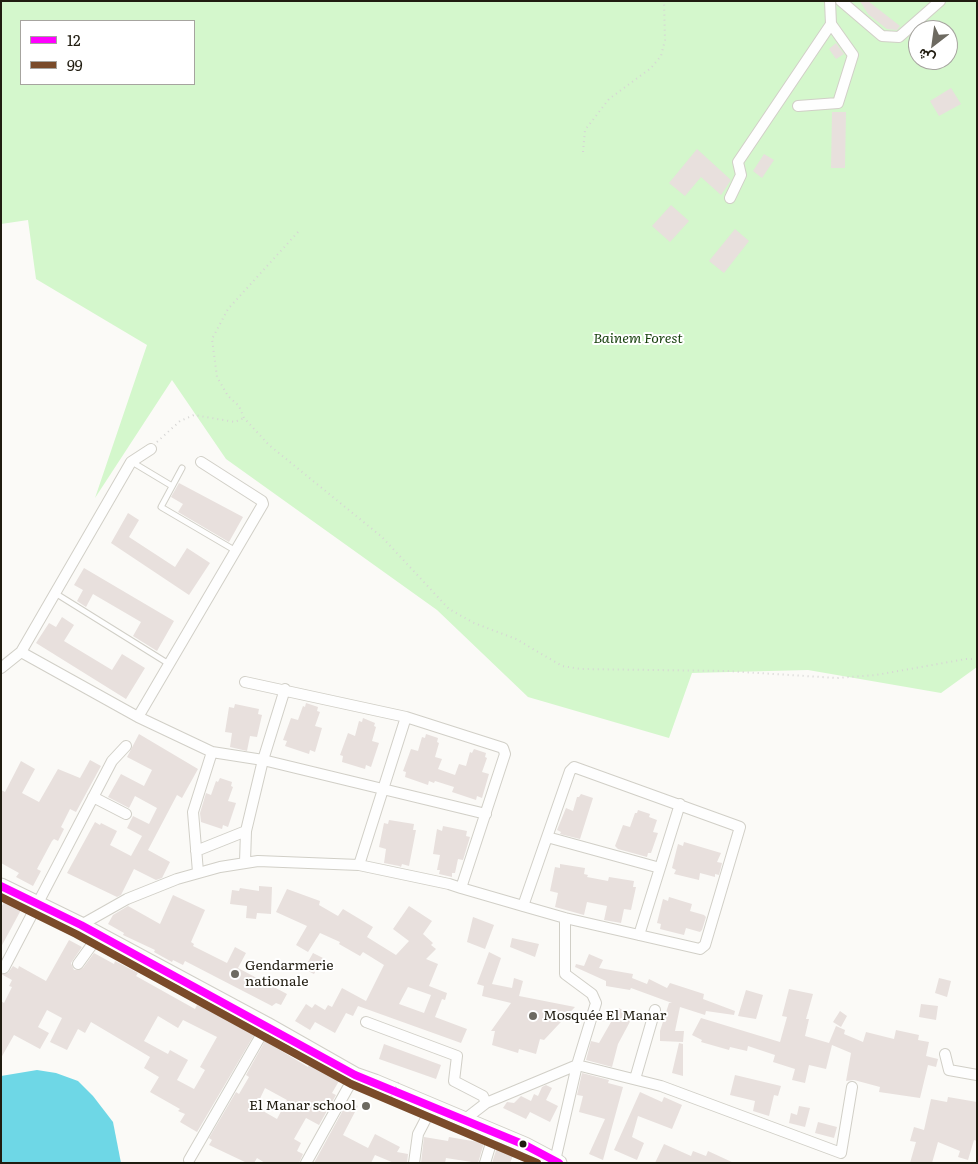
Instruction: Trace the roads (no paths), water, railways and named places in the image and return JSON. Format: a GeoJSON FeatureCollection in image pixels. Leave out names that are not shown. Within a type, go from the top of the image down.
{"type":"FeatureCollection","features":[{"type":"Feature","properties":{"kind":"main road"},"geometry":{"type":"LineString","coordinates":[[1,886],[81,925],[267,1025],[355,1075],[464,1120],[557,1162]]}},
{"type":"Feature","properties":{"kind":"street"},"geometry":{"type":"LineString","coordinates":[[798,106],[838,103],[853,55],[831,24],[830,1]]}},
{"type":"Feature","properties":{"kind":"street"},"geometry":{"type":"LineString","coordinates":[[841,1],[882,36],[899,37],[940,1]]}},
{"type":"Feature","properties":{"kind":"street"},"geometry":{"type":"LineString","coordinates":[[730,198],[741,175],[738,162],[831,24]]}},
{"type":"Feature","properties":{"kind":"street"},"geometry":{"type":"LineString","coordinates":[[1,668],[21,652],[131,462],[150,448]]}},
{"type":"Feature","properties":{"kind":"street"},"geometry":{"type":"LineString","coordinates":[[138,717],[262,509],[262,501],[201,462]]}},
{"type":"Feature","properties":{"kind":"street"},"geometry":{"type":"LineString","coordinates":[[21,652],[138,717],[212,752],[263,760],[486,814]]}},
{"type":"Feature","properties":{"kind":"street"},"geometry":{"type":"LineString","coordinates":[[245,682],[285,689],[406,717],[503,748],[505,754],[461,888]]}},
{"type":"Feature","properties":{"kind":"street"},"geometry":{"type":"LineString","coordinates":[[245,862],[246,831],[263,760],[285,689]]}},
{"type":"Feature","properties":{"kind":"street"},"geometry":{"type":"LineString","coordinates":[[359,865],[406,717]]}},
{"type":"Feature","properties":{"kind":"street"},"geometry":{"type":"LineString","coordinates":[[4,968],[112,761],[126,746]]}},
{"type":"Feature","properties":{"kind":"street"},"geometry":{"type":"LineString","coordinates":[[198,872],[193,812],[212,752]]}},
{"type":"Feature","properties":{"kind":"street"},"geometry":{"type":"LineString","coordinates":[[81,925],[127,899],[198,872],[245,862],[359,865],[461,888],[522,906],[564,918],[700,949],[705,945],[741,829],[737,825],[574,767],[570,770],[522,906]]}},
{"type":"Feature","properties":{"kind":"street"},"geometry":{"type":"LineString","coordinates":[[93,797],[126,814]]}},
{"type":"Feature","properties":{"kind":"street"},"geometry":{"type":"LineString","coordinates":[[639,935],[680,804]]}},
{"type":"Feature","properties":{"kind":"street"},"geometry":{"type":"LineString","coordinates":[[196,851],[246,831]]}},
{"type":"Feature","properties":{"kind":"street"},"geometry":{"type":"LineString","coordinates":[[547,837],[660,868]]}},
{"type":"Feature","properties":{"kind":"street"},"geometry":{"type":"LineString","coordinates":[[557,1162],[577,1065],[596,1003],[592,994],[565,974],[564,918]]}},
{"type":"Feature","properties":{"kind":"street"},"geometry":{"type":"LineString","coordinates":[[78,964],[99,935]]}},
{"type":"Feature","properties":{"kind":"street"},"geometry":{"type":"LineString","coordinates":[[635,1079],[655,1010]]}},
{"type":"Feature","properties":{"kind":"street"},"geometry":{"type":"LineString","coordinates":[[366,1022],[457,1056],[454,1081],[483,1096],[486,1103]]}},
{"type":"Feature","properties":{"kind":"street"},"geometry":{"type":"LineString","coordinates":[[189,1160],[267,1025]]}},
{"type":"Feature","properties":{"kind":"street"},"geometry":{"type":"LineString","coordinates":[[945,1054],[949,1070],[977,1075]]}},
{"type":"Feature","properties":{"kind":"street"},"geometry":{"type":"LineString","coordinates":[[464,1120],[486,1103],[577,1065],[661,1086],[841,1153],[852,1087]]}},
{"type":"Feature","properties":{"kind":"street"},"geometry":{"type":"LineString","coordinates":[[306,1163],[355,1075]]}},
{"type":"Feature","properties":{"kind":"street"},"geometry":{"type":"LineString","coordinates":[[414,1163],[418,1134],[432,1107]]}},
{"type":"Feature","properties":{"kind":"street"},"geometry":{"type":"LineString","coordinates":[[485,1163],[494,1133]]}},
{"type":"Feature","properties":{"kind":"lane"},"geometry":{"type":"LineString","coordinates":[[131,462],[172,486]]}},
{"type":"Feature","properties":{"kind":"lane"},"geometry":{"type":"LineString","coordinates":[[182,468],[161,507],[237,551]]}},
{"type":"Feature","properties":{"kind":"lane"},"geometry":{"type":"LineString","coordinates":[[55,593],[169,664]]}},
{"type":"Feature","properties":{"kind":"water"},"geometry":{"type":"Polygon","coordinates":[[[37,1070],[56,1073],[78,1081],[93,1096],[113,1122],[121,1163],[1,1163],[1,1076],[37,1070]]]}},
{"type":"Feature","properties":{"kind":"place","name":"Gendarmerie nationale"},"geometry":{"type":"Point","coordinates":[235,974]}},
{"type":"Feature","properties":{"kind":"place","name":"Mosquée El Manar"},"geometry":{"type":"Point","coordinates":[533,1016]}},
{"type":"Feature","properties":{"kind":"place","name":"El Manar school"},"geometry":{"type":"Point","coordinates":[366,1106]}},
{"type":"Feature","properties":{"kind":"park label","name":"Bainem Forest"},"geometry":{"type":"Point","coordinates":[638,339]}}]}
